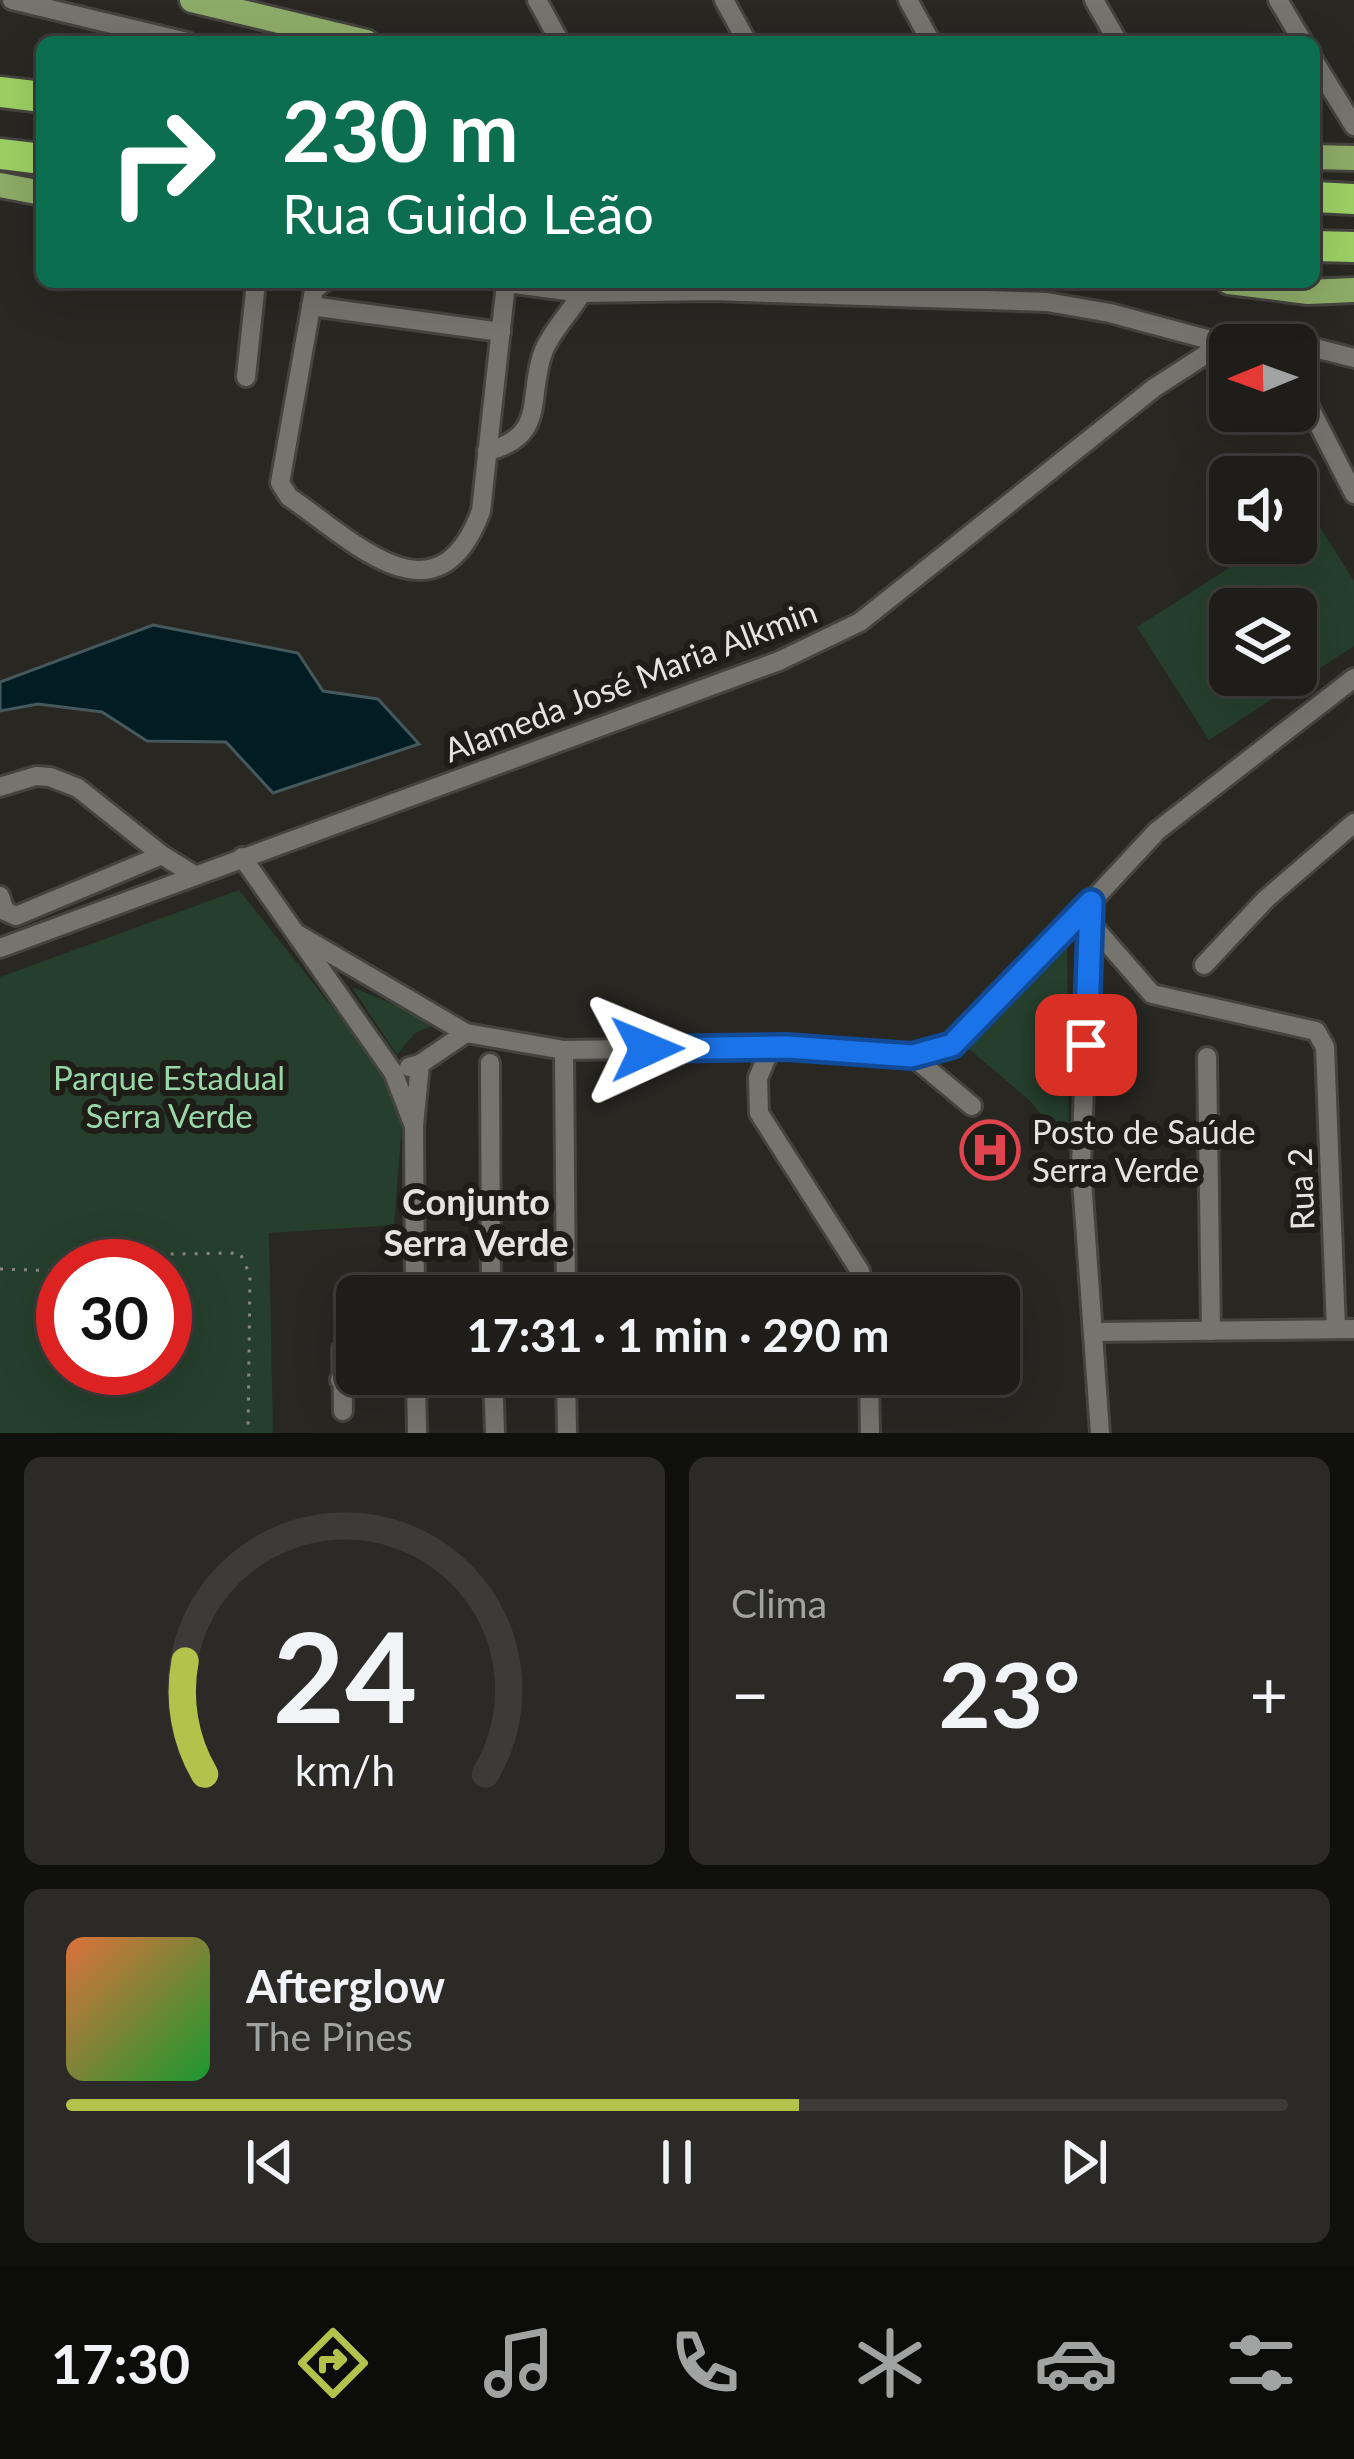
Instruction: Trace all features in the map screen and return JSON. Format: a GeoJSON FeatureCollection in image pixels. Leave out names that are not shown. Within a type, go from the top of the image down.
{"type":"FeatureCollection","features":[{"type":"Feature","properties":{"kind":"highway"},"geometry":{"type":"LineString","coordinates":[[0,92],[36,97]]}},
{"type":"Feature","properties":{"kind":"highway"},"geometry":{"type":"LineString","coordinates":[[0,154],[36,159]]}},
{"type":"Feature","properties":{"kind":"highway"},"geometry":{"type":"LineString","coordinates":[[1320,197],[1354,199]]}},
{"type":"Feature","properties":{"kind":"highway"},"geometry":{"type":"LineString","coordinates":[[1320,246],[1354,247]]}},
{"type":"Feature","properties":{"kind":"main road"},"geometry":{"type":"LineString","coordinates":[[192,0],[341,36]]}},
{"type":"Feature","properties":{"kind":"main road"},"geometry":{"type":"LineString","coordinates":[[1320,157],[1354,158]]}},
{"type":"Feature","properties":{"kind":"main road"},"geometry":{"type":"LineString","coordinates":[[0,185],[36,192]]}},
{"type":"Feature","properties":{"kind":"main road"},"geometry":{"type":"LineString","coordinates":[[1276,288],[1354,290]]}},
{"type":"Feature","properties":{"kind":"street"},"geometry":{"type":"LineString","coordinates":[[12,0],[162,36]]}},
{"type":"Feature","properties":{"kind":"street"},"geometry":{"type":"LineString","coordinates":[[724,0],[744,36]]}},
{"type":"Feature","properties":{"kind":"street"},"geometry":{"type":"LineString","coordinates":[[908,0],[929,36]]}},
{"type":"Feature","properties":{"kind":"street"},"geometry":{"type":"LineString","coordinates":[[1094,0],[1115,36]]}},
{"type":"Feature","properties":{"kind":"street"},"geometry":{"type":"LineString","coordinates":[[1278,0],[1299,36]]}},
{"type":"Feature","properties":{"kind":"street"},"geometry":{"type":"LineString","coordinates":[[544,2],[558,36]]}},
{"type":"Feature","properties":{"kind":"street"},"geometry":{"type":"LineString","coordinates":[[1320,70],[1350,112]]}},
{"type":"Feature","properties":{"kind":"street"},"geometry":{"type":"LineString","coordinates":[[246,377],[255,288]]}},
{"type":"Feature","properties":{"kind":"street"},"geometry":{"type":"LineString","coordinates":[[316,288],[280,483],[289,497],[383,560],[404,571],[424,574],[442,566],[475,527],[488,451],[503,288]]}},
{"type":"Feature","properties":{"kind":"street"},"geometry":{"type":"LineString","coordinates":[[488,451],[514,442],[531,420],[545,345],[598,289],[1047,302],[1110,313],[1209,340]]}},
{"type":"Feature","properties":{"kind":"street"},"geometry":{"type":"LineString","coordinates":[[311,306],[501,332]]}},
{"type":"Feature","properties":{"kind":"street","name":"Alameda José Maria Alkmin"},"geometry":{"type":"LineString","coordinates":[[0,948],[779,662],[860,622],[1154,388],[1209,355]]}},
{"type":"Feature","properties":{"kind":"street"},"geometry":{"type":"LineString","coordinates":[[1317,419],[1351,481]]}},
{"type":"Feature","properties":{"kind":"street"},"geometry":{"type":"LineString","coordinates":[[299,934],[466,1033],[564,1050],[771,1047],[912,1056],[952,1045],[1157,831],[1354,678]]}},
{"type":"Feature","properties":{"kind":"street"},"geometry":{"type":"LineString","coordinates":[[0,787],[36,776],[78,788],[161,855],[194,875]]}},
{"type":"Feature","properties":{"kind":"street"},"geometry":{"type":"LineString","coordinates":[[1204,965],[1266,899],[1354,823]]}},
{"type":"Feature","properties":{"kind":"street"},"geometry":{"type":"LineString","coordinates":[[0,896],[5,911],[16,916],[161,855]]}},
{"type":"Feature","properties":{"kind":"street"},"geometry":{"type":"LineString","coordinates":[[242,857],[393,1072],[414,1126]]}},
{"type":"Feature","properties":{"kind":"street"},"geometry":{"type":"LineString","coordinates":[[1091,902],[1082,1166],[1100,1433]]}},
{"type":"Feature","properties":{"kind":"street","name":"Rua 2"},"geometry":{"type":"LineString","coordinates":[[1091,924],[1152,994],[1316,1030],[1324,1046],[1345,1329]]}},
{"type":"Feature","properties":{"kind":"street"},"geometry":{"type":"LineString","coordinates":[[337,990],[361,973]]}},
{"type":"Feature","properties":{"kind":"street"},"geometry":{"type":"LineString","coordinates":[[393,1072],[420,1064],[466,1033]]}},
{"type":"Feature","properties":{"kind":"street"},"geometry":{"type":"LineString","coordinates":[[771,1047],[758,1078],[759,1113],[861,1275]]}},
{"type":"Feature","properties":{"kind":"street"},"geometry":{"type":"LineString","coordinates":[[564,1050],[566,1275]]}},
{"type":"Feature","properties":{"kind":"street"},"geometry":{"type":"LineString","coordinates":[[912,1056],[972,1106]]}},
{"type":"Feature","properties":{"kind":"street"},"geometry":{"type":"LineString","coordinates":[[1207,1058],[1211,1330]]}},
{"type":"Feature","properties":{"kind":"street"},"geometry":{"type":"LineString","coordinates":[[490,1063],[491,1275]]}},
{"type":"Feature","properties":{"kind":"street"},"geometry":{"type":"LineString","coordinates":[[416,1275],[414,1126],[420,1064]]}},
{"type":"Feature","properties":{"kind":"street"},"geometry":{"type":"LineString","coordinates":[[1094,1332],[1345,1329]]}},
{"type":"Feature","properties":{"kind":"street"},"geometry":{"type":"LineString","coordinates":[[341,1395],[343,1411]]}},
{"type":"Feature","properties":{"kind":"street"},"geometry":{"type":"LineString","coordinates":[[416,1395],[417,1433]]}},
{"type":"Feature","properties":{"kind":"street"},"geometry":{"type":"LineString","coordinates":[[494,1395],[495,1433]]}},
{"type":"Feature","properties":{"kind":"street"},"geometry":{"type":"LineString","coordinates":[[566,1395],[566,1433]]}},
{"type":"Feature","properties":{"kind":"street"},"geometry":{"type":"LineString","coordinates":[[869,1395],[870,1433]]}},
{"type":"Feature","properties":{"kind":"path"},"geometry":{"type":"LineString","coordinates":[[192,1254],[240,1253],[250,1275],[248,1433]]}},
{"type":"Feature","properties":{"kind":"path"},"geometry":{"type":"LineString","coordinates":[[0,1269],[36,1270]]}},
{"type":"Feature","properties":{"kind":"green space"},"geometry":{"type":"Polygon","coordinates":[[[1317,523],[1354,581],[1354,646],[1317,670],[1317,588],[1209,588],[1209,696],[1277,696],[1209,740],[1137,627],[1235,564],[1317,564],[1317,523]]]}},
{"type":"Feature","properties":{"kind":"green space","name":"Parque Estadual Serra Verde"},"geometry":{"type":"Polygon","coordinates":[[[239,890],[383,1071],[402,1125],[394,1225],[269,1233],[273,1433],[0,1433],[0,977],[239,890]]]}},
{"type":"Feature","properties":{"kind":"green space"},"geometry":{"type":"Polygon","coordinates":[[[1067,943],[1069,1148],[1030,1101],[967,1047],[1067,943]]]}},
{"type":"Feature","properties":{"kind":"green space"},"geometry":{"type":"Polygon","coordinates":[[[352,987],[439,1023],[415,1033],[397,1055],[352,987]]]}},
{"type":"Feature","properties":{"kind":"water"},"geometry":{"type":"Polygon","coordinates":[[[153,625],[298,653],[323,691],[378,699],[419,744],[273,793],[226,742],[147,741],[102,712],[38,704],[0,711],[0,682],[153,625]]]}},
{"type":"Feature","properties":{"kind":"place","name":"Posto de Saúde Serra Verde"},"geometry":{"type":"Point","coordinates":[990,1150]}},
{"type":"Feature","properties":{"kind":"district","name":"Conjunto Serra Verde"},"geometry":{"type":"Point","coordinates":[476,1222]}},
{"type":"Feature","properties":{"kind":"route"},"geometry":{"type":"LineString","coordinates":[[647,1049],[787,1047],[912,1056],[952,1045],[1091,902],[1086,1045]]}}]}
